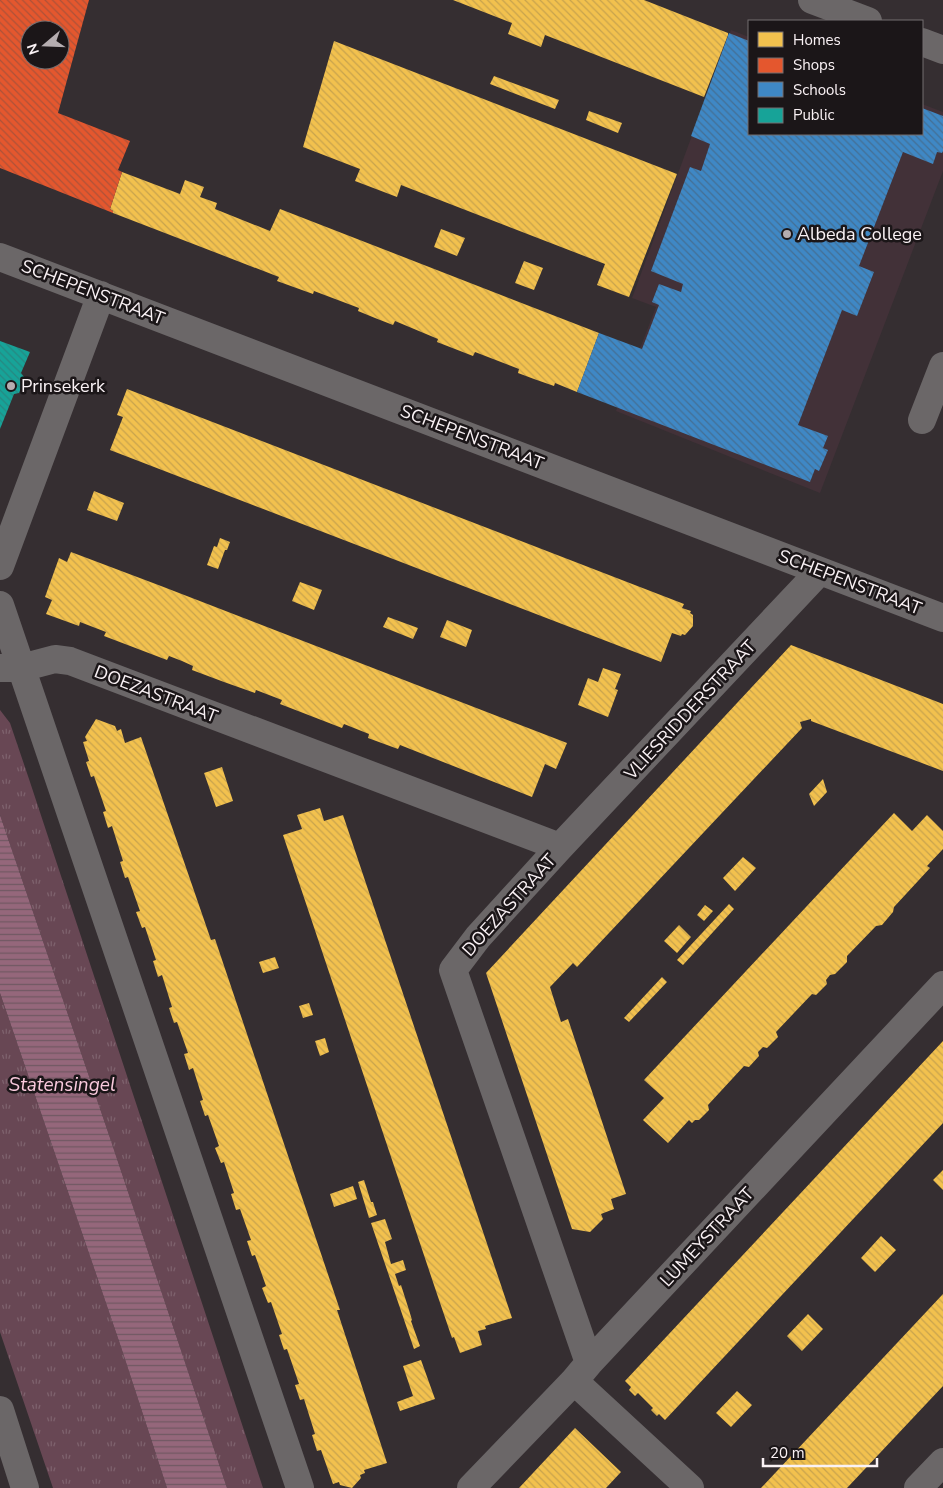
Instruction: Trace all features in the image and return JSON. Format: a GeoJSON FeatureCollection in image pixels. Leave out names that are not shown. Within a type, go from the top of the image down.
{"type":"FeatureCollection","features":[{"type":"Feature","properties":{"kind":"street"},"geometry":{"type":"LineString","coordinates":[[812,0],[865,20]]}},
{"type":"Feature","properties":{"kind":"street"},"geometry":{"type":"LineString","coordinates":[[923,42],[943,50]]}},
{"type":"Feature","properties":{"kind":"street","name":"SCHEPENSTRAAT"},"geometry":{"type":"LineString","coordinates":[[0,257],[943,618]]}},
{"type":"Feature","properties":{"kind":"street"},"geometry":{"type":"LineString","coordinates":[[0,566],[101,295]]}},
{"type":"Feature","properties":{"kind":"street"},"geometry":{"type":"LineString","coordinates":[[922,420],[943,366]]}},
{"type":"Feature","properties":{"kind":"street","name":"VLIESRIDDERSTRAAT"},"geometry":{"type":"LineString","coordinates":[[560,847],[819,572]]}},
{"type":"Feature","properties":{"kind":"street"},"geometry":{"type":"LineString","coordinates":[[0,605],[10,668],[300,1488]]}},
{"type":"Feature","properties":{"kind":"street","name":"DOEZASTRAAT"},"geometry":{"type":"LineString","coordinates":[[10,668],[56,660],[70,661],[560,847],[478,937],[453,970],[581,1372]]}},
{"type":"Feature","properties":{"kind":"street","name":"LUMEYSTRAAT"},"geometry":{"type":"LineString","coordinates":[[471,1488],[943,985]]}},
{"type":"Feature","properties":{"kind":"street"},"geometry":{"type":"LineString","coordinates":[[581,1372],[690,1488]]}},
{"type":"Feature","properties":{"kind":"street"},"geometry":{"type":"LineString","coordinates":[[0,1410],[25,1488]]}},
{"type":"Feature","properties":{"kind":"street"},"geometry":{"type":"LineString","coordinates":[[918,1488],[943,1462]]}},
{"type":"Feature","properties":{"kind":"shaded area","name":"Albeda College"},"geometry":{"type":"Polygon","coordinates":[[[731,30],[748,37],[748,135],[923,135],[923,104],[943,112],[943,171],[820,493],[616,411],[656,307],[632,298],[731,30]]]}},
{"type":"Feature","properties":{"kind":"green space"},"geometry":{"type":"Polygon","coordinates":[[[0,710],[10,723],[29,779],[263,1488],[227,1488],[0,815],[0,710]]]}},
{"type":"Feature","properties":{"kind":"green space"},"geometry":{"type":"Polygon","coordinates":[[[0,993],[167,1488],[53,1488],[0,1332],[0,993]]]}},
{"type":"Feature","properties":{"kind":"water","name":"Statensingel"},"geometry":{"type":"Polygon","coordinates":[[[0,815],[227,1488],[167,1488],[0,993],[0,815]]]}},
{"type":"Feature","properties":{"kind":"building: Homes"},"geometry":{"type":"Polygon","coordinates":[[[453,0],[644,0],[728,33],[728,35],[704,97],[545,35],[541,47],[508,34],[512,23],[453,0]]]}},
{"type":"Feature","properties":{"kind":"building: Homes"},"geometry":{"type":"Polygon","coordinates":[[[334,41],[677,174],[629,297],[597,285],[605,264],[401,185],[397,197],[355,181],[360,169],[303,147],[334,41]]]}},
{"type":"Feature","properties":{"kind":"building: Homes"},"geometry":{"type":"Polygon","coordinates":[[[494,76],[559,100],[555,109],[490,84],[494,76]]]}},
{"type":"Feature","properties":{"kind":"building: Homes"},"geometry":{"type":"Polygon","coordinates":[[[589,111],[622,123],[618,133],[586,120],[589,111]]]}},
{"type":"Feature","properties":{"kind":"building: Homes"},"geometry":{"type":"Polygon","coordinates":[[[122,172],[180,194],[185,180],[204,187],[200,197],[217,203],[215,209],[270,231],[280,209],[599,333],[577,392],[555,383],[554,386],[518,373],[519,369],[475,352],[473,356],[437,342],[438,339],[395,321],[393,325],[358,311],[359,308],[314,291],[313,294],[277,281],[279,277],[113,213],[110,209],[122,172]]]}},
{"type":"Feature","properties":{"kind":"building: Homes"},"geometry":{"type":"Polygon","coordinates":[[[441,229],[465,238],[457,256],[434,247],[441,229]]]}},
{"type":"Feature","properties":{"kind":"building: Homes"},"geometry":{"type":"Polygon","coordinates":[[[524,261],[543,268],[534,290],[515,283],[524,261]]]}},
{"type":"Feature","properties":{"kind":"building: Homes"},"geometry":{"type":"Polygon","coordinates":[[[127,389],[684,604],[682,608],[691,611],[690,613],[693,615],[693,626],[685,635],[682,634],[681,636],[672,633],[661,662],[110,450],[123,417],[117,415],[127,389]]]}},
{"type":"Feature","properties":{"kind":"building: Homes"},"geometry":{"type":"Polygon","coordinates":[[[94,491],[124,503],[117,521],[87,510],[94,491]]]}},
{"type":"Feature","properties":{"kind":"building: Homes"},"geometry":{"type":"Polygon","coordinates":[[[220,538],[230,542],[218,569],[207,565],[214,546],[217,547],[220,538]]]}},
{"type":"Feature","properties":{"kind":"building: Homes"},"geometry":{"type":"Polygon","coordinates":[[[71,552],[567,743],[556,769],[545,764],[532,797],[400,745],[398,749],[368,738],[369,734],[344,724],[342,728],[280,704],[282,700],[256,690],[255,693],[192,670],[193,666],[182,661],[169,656],[167,660],[104,636],[106,632],[80,622],[79,626],[46,614],[52,600],[45,597],[59,558],[67,562],[71,552]]]}},
{"type":"Feature","properties":{"kind":"building: Homes"},"geometry":{"type":"Polygon","coordinates":[[[300,582],[322,590],[314,610],[292,601],[300,582]]]}},
{"type":"Feature","properties":{"kind":"building: Homes"},"geometry":{"type":"Polygon","coordinates":[[[388,617],[418,628],[413,639],[383,627],[388,617]]]}},
{"type":"Feature","properties":{"kind":"building: Homes"},"geometry":{"type":"Polygon","coordinates":[[[447,620],[472,630],[466,647],[440,637],[447,620]]]}},
{"type":"Feature","properties":{"kind":"building: Homes"},"geometry":{"type":"Polygon","coordinates":[[[791,645],[943,704],[943,771],[811,721],[811,719],[800,722],[802,728],[577,967],[573,963],[550,987],[561,1022],[568,1019],[626,1194],[611,1199],[614,1209],[601,1214],[603,1219],[590,1232],[572,1229],[486,973],[791,645]]]}},
{"type":"Feature","properties":{"kind":"building: Homes"},"geometry":{"type":"Polygon","coordinates":[[[603,668],[621,674],[615,689],[618,690],[608,717],[578,705],[588,678],[598,682],[603,668]]]}},
{"type":"Feature","properties":{"kind":"building: Homes"},"geometry":{"type":"Polygon","coordinates":[[[96,719],[115,726],[117,731],[121,729],[125,743],[141,737],[211,940],[215,939],[340,1310],[337,1310],[387,1463],[364,1470],[365,1473],[360,1475],[361,1478],[352,1488],[340,1485],[339,1482],[333,1484],[321,1450],[317,1451],[312,1435],[315,1434],[304,1399],[300,1400],[295,1385],[299,1384],[287,1349],[284,1350],[279,1335],[282,1334],[271,1302],[268,1303],[262,1288],[266,1286],[255,1255],[252,1256],[247,1241],[251,1240],[240,1209],[236,1210],[231,1194],[234,1193],[224,1162],[221,1163],[215,1148],[219,1146],[208,1115],[205,1116],[200,1101],[203,1100],[193,1068],[189,1070],[184,1054],[188,1053],[177,1022],[174,1023],[169,1008],[172,1007],[162,975],[158,977],[153,961],[156,960],[145,927],[142,928],[136,912],[140,911],[128,877],[125,878],[120,862],[123,861],[112,826],[108,828],[103,812],[106,811],[94,776],[91,777],[86,762],[89,761],[83,742],[87,741],[85,737],[96,719]]]}},
{"type":"Feature","properties":{"kind":"building: Homes"},"geometry":{"type":"Polygon","coordinates":[[[222,767],[233,801],[216,807],[204,773],[222,767]]]}},
{"type":"Feature","properties":{"kind":"building: Homes"},"geometry":{"type":"Polygon","coordinates":[[[823,779],[827,792],[814,806],[809,794],[823,779]]]}},
{"type":"Feature","properties":{"kind":"building: Homes"},"geometry":{"type":"Polygon","coordinates":[[[320,808],[324,821],[343,815],[512,1318],[485,1326],[486,1329],[478,1331],[482,1345],[460,1353],[454,1337],[452,1338],[283,835],[302,829],[297,815],[320,808]]]}},
{"type":"Feature","properties":{"kind":"building: Homes"},"geometry":{"type":"Polygon","coordinates":[[[894,813],[912,831],[927,815],[943,831],[943,849],[927,866],[930,868],[894,907],[893,912],[882,925],[876,926],[847,956],[847,962],[835,974],[830,975],[826,980],[827,984],[816,995],[812,994],[776,1032],[778,1037],[767,1048],[763,1047],[758,1052],[759,1056],[749,1067],[744,1066],[708,1105],[709,1110],[699,1120],[695,1120],[692,1123],[689,1120],[668,1143],[643,1120],[664,1098],[644,1080],[894,813]]]}},
{"type":"Feature","properties":{"kind":"building: Homes"},"geometry":{"type":"Polygon","coordinates":[[[743,857],[756,868],[735,891],[723,878],[743,857]]]}},
{"type":"Feature","properties":{"kind":"building: Homes"},"geometry":{"type":"Polygon","coordinates":[[[729,904],[734,909],[683,965],[677,960],[729,904]]]}},
{"type":"Feature","properties":{"kind":"building: Homes"},"geometry":{"type":"Polygon","coordinates":[[[705,905],[713,911],[704,921],[697,915],[705,905]]]}},
{"type":"Feature","properties":{"kind":"building: Homes"},"geometry":{"type":"Polygon","coordinates":[[[679,925],[691,937],[677,953],[664,941],[679,925]]]}},
{"type":"Feature","properties":{"kind":"building: Homes"},"geometry":{"type":"Polygon","coordinates":[[[275,957],[279,968],[263,973],[259,962],[275,957]]]}},
{"type":"Feature","properties":{"kind":"building: Homes"},"geometry":{"type":"Polygon","coordinates":[[[662,977],[667,982],[629,1022],[624,1018],[662,977]]]}},
{"type":"Feature","properties":{"kind":"building: Homes"},"geometry":{"type":"Polygon","coordinates":[[[309,1003],[313,1015],[303,1018],[299,1006],[309,1003]]]}},
{"type":"Feature","properties":{"kind":"building: Homes"},"geometry":{"type":"Polygon","coordinates":[[[325,1038],[329,1052],[320,1056],[315,1041],[325,1038]]]}},
{"type":"Feature","properties":{"kind":"building: Homes"},"geometry":{"type":"Polygon","coordinates":[[[943,1041],[943,1123],[665,1420],[659,1414],[657,1416],[651,1410],[653,1408],[638,1393],[635,1396],[629,1390],[631,1387],[625,1381],[943,1041]]]}},
{"type":"Feature","properties":{"kind":"building: Homes"},"geometry":{"type":"Polygon","coordinates":[[[943,1170],[943,1190],[933,1180],[943,1170]]]}},
{"type":"Feature","properties":{"kind":"building: Homes"},"geometry":{"type":"Polygon","coordinates":[[[364,1180],[377,1215],[369,1218],[358,1182],[364,1180]]]}},
{"type":"Feature","properties":{"kind":"building: Homes"},"geometry":{"type":"Polygon","coordinates":[[[353,1186],[357,1199],[334,1207],[330,1194],[353,1186]]]}},
{"type":"Feature","properties":{"kind":"building: Homes"},"geometry":{"type":"Polygon","coordinates":[[[385,1219],[392,1239],[385,1242],[391,1264],[403,1260],[406,1270],[395,1274],[399,1286],[401,1285],[420,1346],[414,1349],[371,1223],[385,1219]]]}},
{"type":"Feature","properties":{"kind":"building: Homes"},"geometry":{"type":"Polygon","coordinates":[[[881,1236],[896,1250],[875,1272],[861,1258],[881,1236]]]}},
{"type":"Feature","properties":{"kind":"building: Homes"},"geometry":{"type":"Polygon","coordinates":[[[943,1294],[943,1386],[847,1488],[761,1488],[943,1294]]]}},
{"type":"Feature","properties":{"kind":"building: Homes"},"geometry":{"type":"Polygon","coordinates":[[[808,1314],[823,1329],[802,1351],[787,1336],[808,1314]]]}},
{"type":"Feature","properties":{"kind":"building: Homes"},"geometry":{"type":"Polygon","coordinates":[[[421,1360],[435,1399],[400,1411],[397,1402],[413,1396],[403,1366],[421,1360]]]}},
{"type":"Feature","properties":{"kind":"building: Homes"},"geometry":{"type":"Polygon","coordinates":[[[737,1391],[752,1405],[731,1427],[716,1413],[737,1391]]]}},
{"type":"Feature","properties":{"kind":"building: Homes"},"geometry":{"type":"Polygon","coordinates":[[[575,1428],[621,1472],[606,1488],[519,1488],[575,1428]]]}},
{"type":"Feature","properties":{"kind":"building: Shops"},"geometry":{"type":"Polygon","coordinates":[[[0,0],[89,0],[70,69],[70,20],[20,20],[20,70],[70,70],[58,113],[130,141],[118,170],[122,172],[110,209],[113,213],[0,168],[0,0]]]}},
{"type":"Feature","properties":{"kind":"building: Schools","name":"Albeda College"},"geometry":{"type":"Polygon","coordinates":[[[729,33],[748,41],[748,135],[923,135],[923,108],[943,116],[943,151],[942,153],[937,152],[933,164],[903,152],[859,266],[874,272],[857,316],[842,310],[798,425],[828,436],[823,448],[828,450],[819,471],[815,469],[810,482],[577,392],[599,333],[642,349],[659,305],[652,302],[659,284],[681,292],[683,284],[651,271],[690,167],[701,171],[710,144],[691,136],[729,33]]]}},
{"type":"Feature","properties":{"kind":"building: Public","name":"Prinsekerk"},"geometry":{"type":"Polygon","coordinates":[[[0,341],[30,352],[21,373],[25,378],[19,393],[14,394],[0,429],[0,341]]]}},
{"type":"Feature","properties":{"kind":"place","name":"Albeda College"},"geometry":{"type":"Point","coordinates":[787,234]}},
{"type":"Feature","properties":{"kind":"place","name":"Prinsekerk"},"geometry":{"type":"Point","coordinates":[11,386]}}]}
